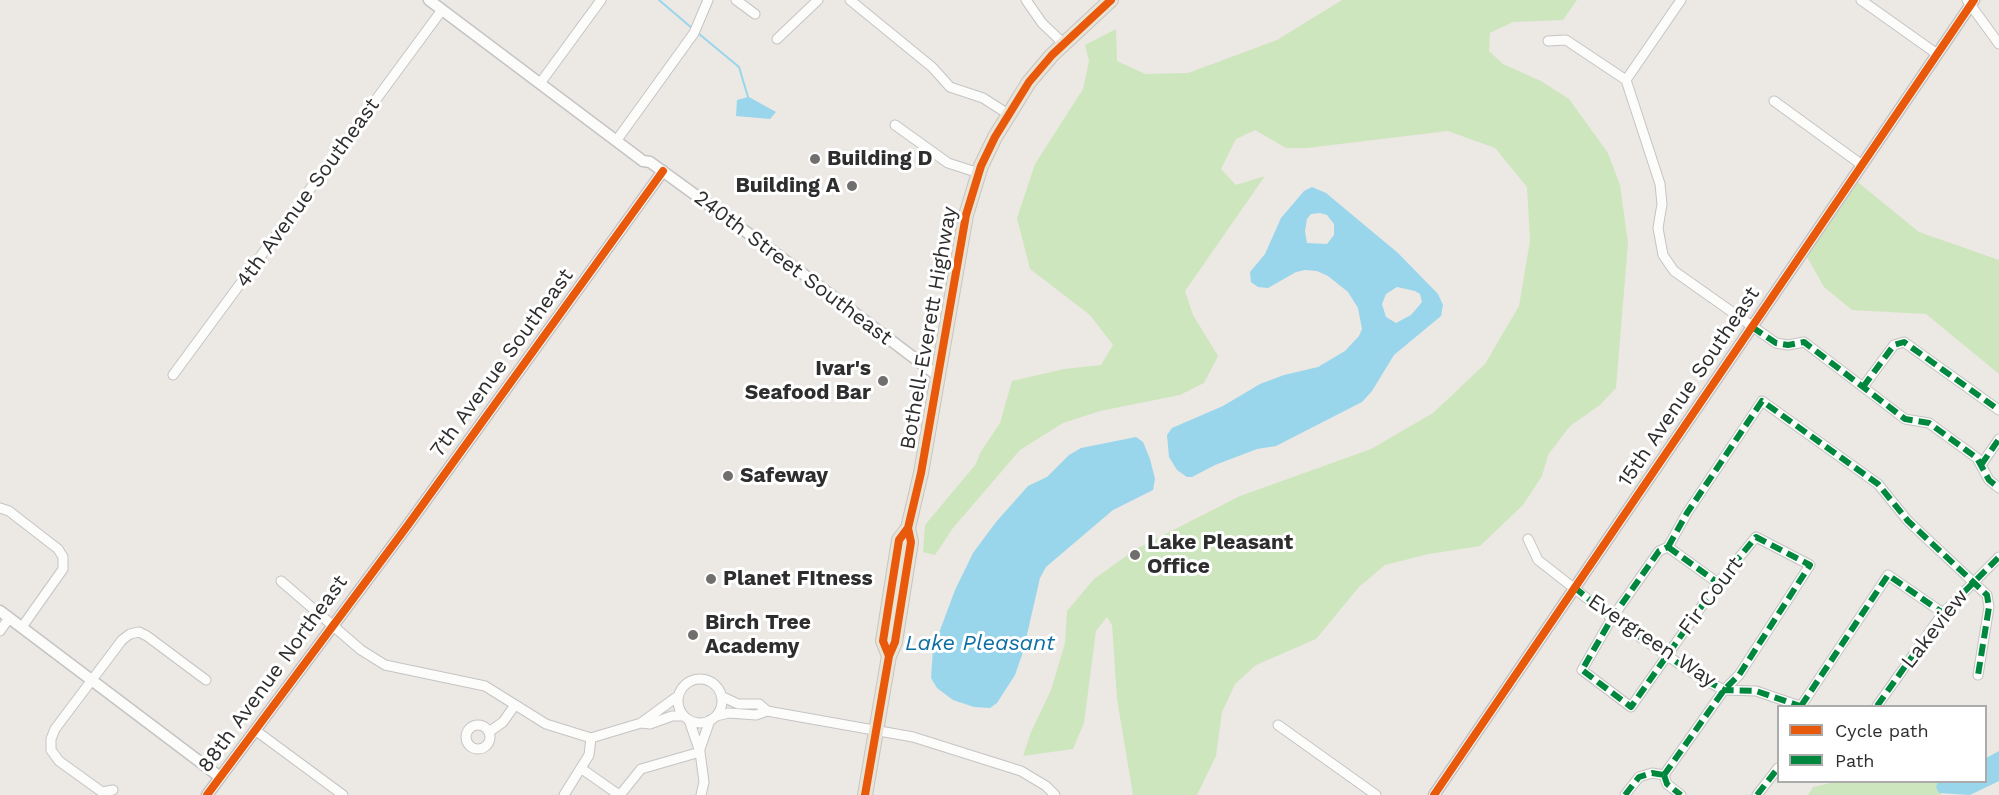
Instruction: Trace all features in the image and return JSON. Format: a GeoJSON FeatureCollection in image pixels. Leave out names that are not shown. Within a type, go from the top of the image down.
{"type":"FeatureCollection","features":[{"type":"Feature","properties":{"kind":"main road","name":"Bothell-Everett Highway"},"geometry":{"type":"LineString","coordinates":[[865,795],[889,656],[883,641],[899,540],[908,528],[921,473],[966,215],[979,173],[1008,114],[1029,82],[1064,44],[1111,0]]}},
{"type":"Feature","properties":{"kind":"street","name":"240th Street Southeast"},"geometry":{"type":"LineString","coordinates":[[429,0],[601,126],[646,155],[649,161]]}},
{"type":"Feature","properties":{"kind":"street"},"geometry":{"type":"LineString","coordinates":[[541,82],[601,0]]}},
{"type":"Feature","properties":{"kind":"street"},"geometry":{"type":"LineString","coordinates":[[619,137],[696,29],[708,0]]}},
{"type":"Feature","properties":{"kind":"street"},"geometry":{"type":"LineString","coordinates":[[736,0],[755,14]]}},
{"type":"Feature","properties":{"kind":"street"},"geometry":{"type":"LineString","coordinates":[[777,39],[818,0]]}},
{"type":"Feature","properties":{"kind":"street"},"geometry":{"type":"LineString","coordinates":[[850,0],[932,67],[950,87],[982,98],[1008,114]]}},
{"type":"Feature","properties":{"kind":"street"},"geometry":{"type":"LineString","coordinates":[[1026,0],[1042,23],[1064,44]]}},
{"type":"Feature","properties":{"kind":"street"},"geometry":{"type":"LineString","coordinates":[[1626,80],[1681,0]]}},
{"type":"Feature","properties":{"kind":"street"},"geometry":{"type":"LineString","coordinates":[[1861,0],[1937,54]]}},
{"type":"Feature","properties":{"kind":"street"},"geometry":{"type":"LineString","coordinates":[[1971,1],[1999,44]]}},
{"type":"Feature","properties":{"kind":"street","name":"15th Avenue Southeast"},"geometry":{"type":"LineString","coordinates":[[1434,795],[1971,1]]}},
{"type":"Feature","properties":{"kind":"street","name":"4th Avenue Southeast"},"geometry":{"type":"LineString","coordinates":[[174,375],[442,10]]}},
{"type":"Feature","properties":{"kind":"street"},"geometry":{"type":"LineString","coordinates":[[1548,42],[1566,40],[1626,80],[1660,184],[1662,204],[1658,228],[1663,255],[1674,271],[1776,344],[1788,345],[1804,342],[1905,419],[1929,423],[1977,458],[1989,480],[1999,488]]}},
{"type":"Feature","properties":{"kind":"street"},"geometry":{"type":"LineString","coordinates":[[1774,101],[1862,165]]}},
{"type":"Feature","properties":{"kind":"street"},"geometry":{"type":"LineString","coordinates":[[895,125],[948,163],[979,173]]}},
{"type":"Feature","properties":{"kind":"street","name":"240th Street Southeast"},"geometry":{"type":"LineString","coordinates":[[601,126],[603,131],[643,160],[649,161],[663,171],[938,376]]}},
{"type":"Feature","properties":{"kind":"street","name":"7th Avenue Southeast"},"geometry":{"type":"LineString","coordinates":[[369,574],[408,525],[663,171]]}},
{"type":"Feature","properties":{"kind":"street"},"geometry":{"type":"LineString","coordinates":[[1863,387],[1894,345],[1904,342],[1999,410]]}},
{"type":"Feature","properties":{"kind":"street"},"geometry":{"type":"LineString","coordinates":[[1612,618],[1659,550],[1668,547],[1687,513],[1762,402],[1878,484],[1908,521],[1987,595],[1989,607],[1978,675]]}},
{"type":"Feature","properties":{"kind":"street"},"geometry":{"type":"LineString","coordinates":[[1981,465],[1999,439]]}},
{"type":"Feature","properties":{"kind":"street"},"geometry":{"type":"LineString","coordinates":[[0,508],[9,511],[58,549],[63,558],[63,569],[22,627]]}},
{"type":"Feature","properties":{"kind":"street","name":"Fir Court"},"geometry":{"type":"LineString","coordinates":[[1612,618],[1582,670],[1631,707],[1718,583],[1756,537],[1810,565],[1738,675],[1724,690]]}},
{"type":"Feature","properties":{"kind":"street","name":"Evergreen Way"},"geometry":{"type":"LineString","coordinates":[[1528,539],[1538,560],[1612,618],[1667,656],[1724,690],[1756,692],[1797,705]]}},
{"type":"Feature","properties":{"kind":"street"},"geometry":{"type":"LineString","coordinates":[[1668,547],[1718,583]]}},
{"type":"Feature","properties":{"kind":"street","name":"Lakeview"},"geometry":{"type":"LineString","coordinates":[[1878,705],[1943,613],[1999,557]]}},
{"type":"Feature","properties":{"kind":"street","name":"88th Avenue Northeast"},"geometry":{"type":"LineString","coordinates":[[207,795],[369,574]]}},
{"type":"Feature","properties":{"kind":"street"},"geometry":{"type":"LineString","coordinates":[[1801,705],[1888,575],[1943,613]]}},
{"type":"Feature","properties":{"kind":"street"},"geometry":{"type":"LineString","coordinates":[[281,581],[361,650],[385,665],[485,686],[546,724],[591,738],[641,723],[678,696],[686,684],[700,679],[713,684],[721,696],[738,704],[759,704],[767,711]]}},
{"type":"Feature","properties":{"kind":"street"},"geometry":{"type":"LineString","coordinates":[[0,611],[220,777]]}},
{"type":"Feature","properties":{"kind":"street"},"geometry":{"type":"LineString","coordinates":[[0,631],[9,618]]}},
{"type":"Feature","properties":{"kind":"street"},"geometry":{"type":"LineString","coordinates":[[113,790],[102,792],[59,761],[51,750],[51,739],[55,729],[122,640],[130,634],[139,632],[206,680]]}},
{"type":"Feature","properties":{"kind":"street"},"geometry":{"type":"LineString","coordinates":[[1664,776],[1724,690]]}},
{"type":"Feature","properties":{"kind":"street"},"geometry":{"type":"LineString","coordinates":[[678,696],[679,710],[686,718],[700,751],[704,782],[701,795]]}},
{"type":"Feature","properties":{"kind":"street"},"geometry":{"type":"LineString","coordinates":[[700,751],[713,718],[720,710],[721,696]]}},
{"type":"Feature","properties":{"kind":"street"},"geometry":{"type":"LineString","coordinates":[[489,732],[503,722],[515,705]]}},
{"type":"Feature","properties":{"kind":"street"},"geometry":{"type":"LineString","coordinates":[[641,723],[650,724],[672,716],[686,718],[696,723],[729,713],[756,715],[767,711],[877,729],[913,737],[1021,771],[1041,782],[1055,795]]}},
{"type":"Feature","properties":{"kind":"street"},"geometry":{"type":"LineString","coordinates":[[1278,725],[1376,795]]}},
{"type":"Feature","properties":{"kind":"street"},"geometry":{"type":"LineString","coordinates":[[255,730],[343,795]]}},
{"type":"Feature","properties":{"kind":"street"},"geometry":{"type":"LineString","coordinates":[[564,795],[590,755],[591,738]]}},
{"type":"Feature","properties":{"kind":"street"},"geometry":{"type":"LineString","coordinates":[[582,769],[619,795],[640,769],[700,751]]}},
{"type":"Feature","properties":{"kind":"street"},"geometry":{"type":"LineString","coordinates":[[1757,795],[1777,769]]}},
{"type":"Feature","properties":{"kind":"street"},"geometry":{"type":"LineString","coordinates":[[1625,795],[1639,777],[1652,773],[1664,776]]}},
{"type":"Feature","properties":{"kind":"street"},"geometry":{"type":"LineString","coordinates":[[1664,776],[1667,784],[1681,795]]}},
{"type":"Feature","properties":{"kind":"green space"},"geometry":{"type":"Polygon","coordinates":[[[1342,0],[1577,0],[1563,20],[1513,22],[1490,33],[1489,51],[1503,64],[1541,81],[1569,99],[1608,153],[1620,185],[1628,243],[1616,388],[1600,405],[1570,426],[1548,455],[1542,476],[1523,505],[1480,546],[1429,554],[1385,565],[1359,587],[1316,639],[1256,665],[1235,684],[1222,712],[1216,756],[1197,795],[1133,795],[1117,699],[1112,625],[1107,617],[1096,631],[1084,723],[1073,749],[1023,756],[1031,732],[1051,690],[1065,643],[1067,611],[1094,579],[1136,549],[1240,496],[1371,449],[1433,413],[1485,364],[1519,306],[1530,241],[1527,187],[1495,148],[1448,131],[1307,148],[1286,148],[1255,130],[1236,139],[1221,169],[1236,185],[1265,176],[1185,291],[1193,315],[1218,356],[1204,383],[1180,395],[1100,411],[1063,423],[1020,450],[953,528],[935,555],[923,552],[925,525],[976,464],[980,453],[1000,423],[1012,381],[1064,369],[1101,365],[1113,345],[1090,315],[1030,269],[1017,218],[1035,164],[1083,89],[1089,61],[1085,45],[1116,29],[1117,61],[1145,74],[1188,73],[1277,40],[1342,0]]]}},
{"type":"Feature","properties":{"kind":"green space"},"geometry":{"type":"Polygon","coordinates":[[[1849,175],[1919,232],[1999,260],[1999,374],[1926,314],[1852,310],[1824,287],[1802,248],[1849,175]]]}},
{"type":"Feature","properties":{"kind":"green space"},"geometry":{"type":"Polygon","coordinates":[[[1831,783],[1938,783],[1941,795],[1808,795],[1813,787],[1831,783]]]}},
{"type":"Feature","properties":{"kind":"water"},"geometry":{"type":"Polygon","coordinates":[[[749,97],[776,112],[770,119],[736,116],[737,100],[749,97]]]}},
{"type":"Feature","properties":{"kind":"water"},"geometry":{"type":"Polygon","coordinates":[[[1312,187],[1326,193],[1398,253],[1438,294],[1443,305],[1441,316],[1394,355],[1372,391],[1362,402],[1276,446],[1257,449],[1215,465],[1192,477],[1187,477],[1177,470],[1169,457],[1167,435],[1172,428],[1223,406],[1260,384],[1284,375],[1318,367],[1345,351],[1359,336],[1362,329],[1358,308],[1348,292],[1328,276],[1317,271],[1296,272],[1268,288],[1258,287],[1251,282],[1250,272],[1265,254],[1281,218],[1304,191],[1312,187]],[[1311,214],[1307,219],[1305,231],[1307,243],[1327,244],[1334,235],[1334,224],[1327,215],[1311,214]],[[1397,287],[1386,294],[1382,304],[1386,317],[1396,323],[1411,315],[1422,302],[1420,294],[1415,291],[1397,287]]]}},
{"type":"Feature","properties":{"kind":"water","name":"Lake Pleasant"},"geometry":{"type":"Polygon","coordinates":[[[1136,437],[1143,442],[1150,459],[1155,479],[1153,490],[1113,510],[1046,567],[1040,578],[1023,652],[1015,675],[997,703],[990,708],[974,707],[953,700],[937,688],[931,678],[933,649],[955,590],[973,553],[996,522],[1028,486],[1047,477],[1069,455],[1081,448],[1136,437]]]}},
{"type":"Feature","properties":{"kind":"water"},"geometry":{"type":"Polygon","coordinates":[[[1999,751],[1999,781],[1970,795],[1939,793],[1936,787],[1938,783],[1987,783],[1987,757],[1999,751]]]}},
{"type":"Feature","properties":{"kind":"waterway"},"geometry":{"type":"LineString","coordinates":[[659,0],[693,29]]}},
{"type":"Feature","properties":{"kind":"waterway"},"geometry":{"type":"LineString","coordinates":[[698,33],[739,67],[748,97]]}},
{"type":"Feature","properties":{"kind":"marked path"},"geometry":{"type":"LineString","coordinates":[[1752,327],[1776,343],[1788,345],[1804,342],[1905,419],[1929,423],[1977,458],[1989,480],[1999,488]]}},
{"type":"Feature","properties":{"kind":"marked path"},"geometry":{"type":"LineString","coordinates":[[1863,387],[1894,345],[1904,342],[1999,410]]}},
{"type":"Feature","properties":{"kind":"marked path"},"geometry":{"type":"LineString","coordinates":[[1668,547],[1687,513],[1762,401],[1878,484],[1908,521],[1987,595],[1989,607],[1978,675]]}},
{"type":"Feature","properties":{"kind":"marked path"},"geometry":{"type":"LineString","coordinates":[[1981,465],[1999,439]]}},
{"type":"Feature","properties":{"kind":"marked path"},"geometry":{"type":"LineString","coordinates":[[1664,775],[1724,690],[1739,675],[1810,565],[1756,537],[1718,583],[1631,707],[1582,670],[1612,618],[1659,551],[1668,547]]}},
{"type":"Feature","properties":{"kind":"marked path"},"geometry":{"type":"LineString","coordinates":[[1668,547],[1718,583]]}},
{"type":"Feature","properties":{"kind":"marked path"},"geometry":{"type":"LineString","coordinates":[[1878,705],[1943,613],[1999,557]]}},
{"type":"Feature","properties":{"kind":"marked path"},"geometry":{"type":"LineString","coordinates":[[1802,705],[1888,575],[1943,613]]}},
{"type":"Feature","properties":{"kind":"marked path"},"geometry":{"type":"LineString","coordinates":[[1574,587],[1612,618],[1697,676],[1724,690],[1756,691],[1797,705]]}},
{"type":"Feature","properties":{"kind":"marked path"},"geometry":{"type":"LineString","coordinates":[[1757,795],[1777,769]]}},
{"type":"Feature","properties":{"kind":"marked path"},"geometry":{"type":"LineString","coordinates":[[1625,795],[1639,777],[1652,773],[1664,775]]}},
{"type":"Feature","properties":{"kind":"marked path"},"geometry":{"type":"LineString","coordinates":[[1664,775],[1667,784],[1681,795]]}},
{"type":"Feature","properties":{"kind":"cycle path"},"geometry":{"type":"LineString","coordinates":[[889,656],[883,641],[899,540],[908,528],[921,473],[966,215],[981,166],[995,137],[1029,82],[1052,55],[1111,0]]}},
{"type":"Feature","properties":{"kind":"cycle path"},"geometry":{"type":"LineString","coordinates":[[1434,795],[1974,0]]}},
{"type":"Feature","properties":{"kind":"cycle path"},"geometry":{"type":"LineString","coordinates":[[207,795],[408,525],[663,171]]}},
{"type":"Feature","properties":{"kind":"cycle path"},"geometry":{"type":"LineString","coordinates":[[865,795],[889,656],[895,642],[911,542],[908,528]]}},
{"type":"Feature","properties":{"kind":"place","name":"Building D"},"geometry":{"type":"Point","coordinates":[815,159]}},
{"type":"Feature","properties":{"kind":"place","name":"Building A"},"geometry":{"type":"Point","coordinates":[852,186]}},
{"type":"Feature","properties":{"kind":"place","name":"Ivar's Seafood Bar"},"geometry":{"type":"Point","coordinates":[883,381]}},
{"type":"Feature","properties":{"kind":"place","name":"Safeway"},"geometry":{"type":"Point","coordinates":[728,476]}},
{"type":"Feature","properties":{"kind":"place","name":"Lake Pleasant Office"},"geometry":{"type":"Point","coordinates":[1135,555]}},
{"type":"Feature","properties":{"kind":"place","name":"Planet FItness"},"geometry":{"type":"Point","coordinates":[711,579]}},
{"type":"Feature","properties":{"kind":"place","name":"Birch Tree Academy"},"geometry":{"type":"Point","coordinates":[693,635]}}]}
